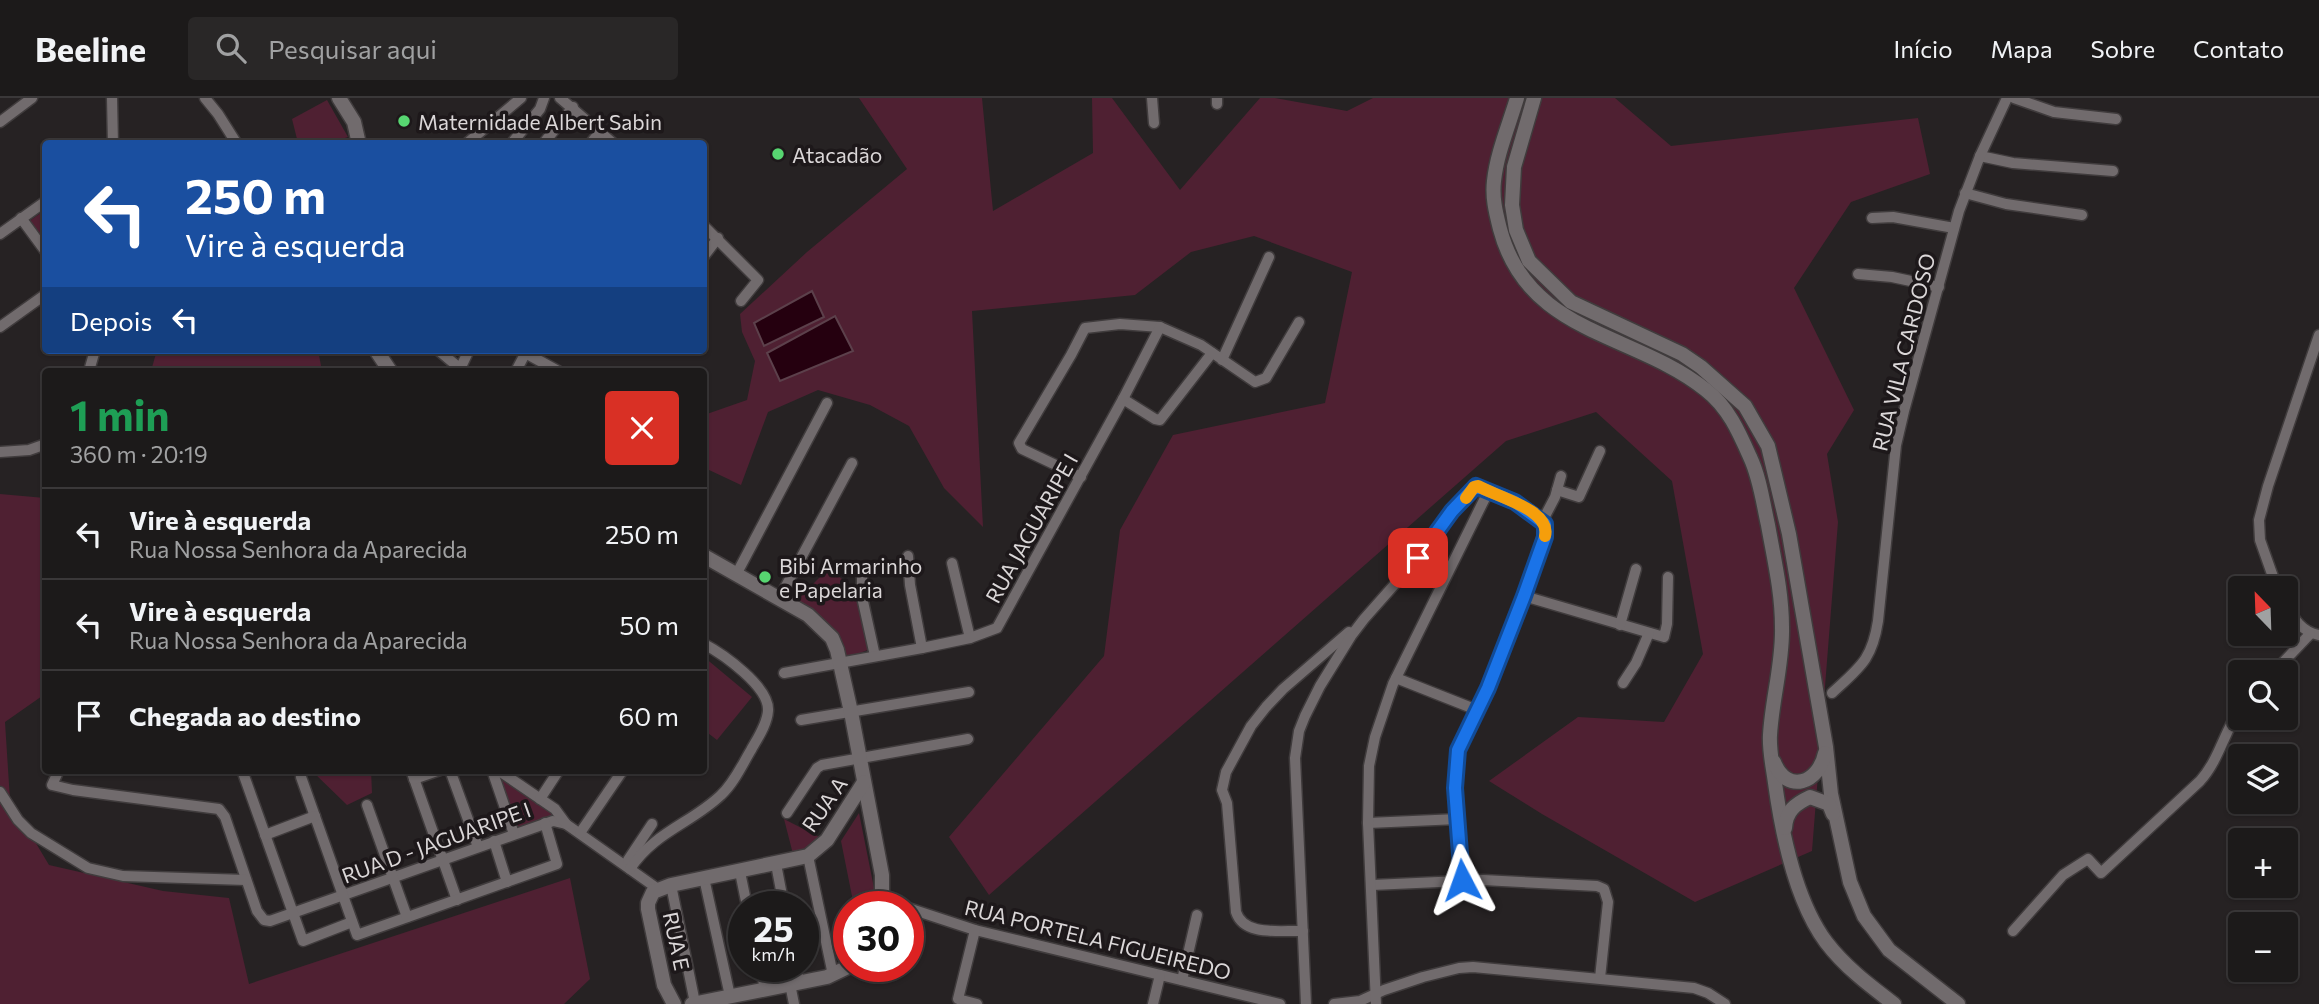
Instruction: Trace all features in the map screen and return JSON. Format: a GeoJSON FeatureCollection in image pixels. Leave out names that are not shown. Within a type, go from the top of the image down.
{"type":"FeatureCollection","features":[{"type":"Feature","properties":{"kind":"main road"},"geometry":{"type":"LineString","coordinates":[[339,98],[354,121],[358,140]]}},
{"type":"Feature","properties":{"kind":"main road"},"geometry":{"type":"LineString","coordinates":[[1517,98],[1499,156],[1494,183],[1494,207],[1512,261],[1545,301],[1570,320],[1648,354],[1682,372],[1708,391],[1728,410],[1752,460],[1778,579],[1783,628],[1770,747],[1784,836],[1806,906],[1825,940],[1852,971],[1894,1004]]}},
{"type":"Feature","properties":{"kind":"main road"},"geometry":{"type":"LineString","coordinates":[[1534,98],[1514,167],[1511,205],[1516,230],[1529,261],[1571,302],[1682,354],[1701,367],[1745,407],[1768,446],[1789,534],[1826,747],[1831,794],[1850,882],[1864,916],[1889,950],[1958,1004]]}},
{"type":"Feature","properties":{"kind":"main road"},"geometry":{"type":"LineString","coordinates":[[1528,120],[1540,98]]}},
{"type":"Feature","properties":{"kind":"main road"},"geometry":{"type":"LineString","coordinates":[[707,557],[780,597],[808,615],[826,631],[841,663],[864,782]]}},
{"type":"Feature","properties":{"kind":"main road"},"geometry":{"type":"LineString","coordinates":[[1770,747],[1779,774],[1796,783],[1814,775],[1822,765],[1826,747]]}},
{"type":"Feature","properties":{"kind":"main road","name":"RUA A"},"geometry":{"type":"LineString","coordinates":[[664,887],[808,856],[827,840],[864,782]]}},
{"type":"Feature","properties":{"kind":"main road","name":"RUA A"},"geometry":{"type":"LineString","coordinates":[[864,782],[882,891]]}},
{"type":"Feature","properties":{"kind":"main road"},"geometry":{"type":"LineString","coordinates":[[1784,836],[1785,821],[1790,810],[1810,797],[1829,804],[1838,825]]}},
{"type":"Feature","properties":{"kind":"main road","name":"RUA E"},"geometry":{"type":"LineString","coordinates":[[664,887],[650,897],[648,909],[664,985],[674,1004]]}},
{"type":"Feature","properties":{"kind":"main road"},"geometry":{"type":"LineString","coordinates":[[693,1004],[737,998],[765,989],[833,975]]}},
{"type":"Feature","properties":{"kind":"street"},"geometry":{"type":"LineString","coordinates":[[0,122],[32,98]]}},
{"type":"Feature","properties":{"kind":"street"},"geometry":{"type":"LineString","coordinates":[[112,98],[113,140]]}},
{"type":"Feature","properties":{"kind":"street"},"geometry":{"type":"LineString","coordinates":[[205,98],[234,140]]}},
{"type":"Feature","properties":{"kind":"street"},"geometry":{"type":"LineString","coordinates":[[471,140],[521,98]]}},
{"type":"Feature","properties":{"kind":"street"},"geometry":{"type":"LineString","coordinates":[[514,140],[540,109],[544,98]]}},
{"type":"Feature","properties":{"kind":"street"},"geometry":{"type":"LineString","coordinates":[[560,98],[609,140]]}},
{"type":"Feature","properties":{"kind":"street"},"geometry":{"type":"LineString","coordinates":[[1152,98],[1154,123]]}},
{"type":"Feature","properties":{"kind":"street","name":"RUA VILA CARDOSO"},"geometry":{"type":"LineString","coordinates":[[1832,692],[1866,660],[1876,636],[1896,445],[1965,192],[2007,98]]}},
{"type":"Feature","properties":{"kind":"street"},"geometry":{"type":"LineString","coordinates":[[2014,98],[2062,114],[2116,119]]}},
{"type":"Feature","properties":{"kind":"street"},"geometry":{"type":"LineString","coordinates":[[546,140],[573,107]]}},
{"type":"Feature","properties":{"kind":"street"},"geometry":{"type":"LineString","coordinates":[[593,140],[600,132]]}},
{"type":"Feature","properties":{"kind":"street"},"geometry":{"type":"LineString","coordinates":[[1980,156],[2013,163],[2113,171]]}},
{"type":"Feature","properties":{"kind":"street"},"geometry":{"type":"LineString","coordinates":[[1965,192],[2006,204],[2082,215]]}},
{"type":"Feature","properties":{"kind":"street"},"geometry":{"type":"LineString","coordinates":[[0,234],[42,204]]}},
{"type":"Feature","properties":{"kind":"street"},"geometry":{"type":"LineString","coordinates":[[1872,218],[1893,217],[1954,228]]}},
{"type":"Feature","properties":{"kind":"street"},"geometry":{"type":"LineString","coordinates":[[21,218],[42,247]]}},
{"type":"Feature","properties":{"kind":"street"},"geometry":{"type":"LineString","coordinates":[[707,229],[758,279],[741,301]]}},
{"type":"Feature","properties":{"kind":"street"},"geometry":{"type":"LineString","coordinates":[[707,252],[718,238]]}},
{"type":"Feature","properties":{"kind":"street"},"geometry":{"type":"LineString","coordinates":[[1222,360],[1269,257]]}},
{"type":"Feature","properties":{"kind":"street"},"geometry":{"type":"LineString","coordinates":[[1858,274],[1892,277],[1939,287]]}},
{"type":"Feature","properties":{"kind":"street"},"geometry":{"type":"LineString","coordinates":[[0,327],[42,297]]}},
{"type":"Feature","properties":{"kind":"street"},"geometry":{"type":"LineString","coordinates":[[1081,477],[1022,449],[1019,443],[1085,328],[1110,324],[1160,327],[1212,353],[1251,380],[1261,382],[1299,323]]}},
{"type":"Feature","properties":{"kind":"street","name":"RUA JAGUARIPE I"},"geometry":{"type":"LineString","coordinates":[[784,673],[970,638],[997,628],[1160,327]]}},
{"type":"Feature","properties":{"kind":"street"},"geometry":{"type":"LineString","coordinates":[[2273,576],[2260,540],[2262,506],[2319,334]]}},
{"type":"Feature","properties":{"kind":"street"},"geometry":{"type":"LineString","coordinates":[[1123,399],[1160,420],[1212,353]]}},
{"type":"Feature","properties":{"kind":"street"},"geometry":{"type":"LineString","coordinates":[[443,354],[460,368]]}},
{"type":"Feature","properties":{"kind":"street"},"geometry":{"type":"LineString","coordinates":[[526,354],[552,368]]}},
{"type":"Feature","properties":{"kind":"street"},"geometry":{"type":"LineString","coordinates":[[737,573],[827,403]]}},
{"type":"Feature","properties":{"kind":"street"},"geometry":{"type":"LineString","coordinates":[[0,452],[29,450],[42,445]]}},
{"type":"Feature","properties":{"kind":"street"},"geometry":{"type":"LineString","coordinates":[[1557,490],[1579,497],[1600,452]]}},
{"type":"Feature","properties":{"kind":"street"},"geometry":{"type":"LineString","coordinates":[[780,597],[852,463]]}},
{"type":"Feature","properties":{"kind":"street"},"geometry":{"type":"LineString","coordinates":[[1543,520],[1562,477]]}},
{"type":"Feature","properties":{"kind":"street"},"geometry":{"type":"LineString","coordinates":[[1303,931],[1248,928],[1238,920],[1227,803],[1222,789],[1235,751],[1266,706],[1364,619],[1412,565],[1474,487],[1478,486],[1515,502],[1543,520],[1547,530],[1524,596],[1458,750],[1455,788],[1462,880]]}},
{"type":"Feature","properties":{"kind":"street"},"geometry":{"type":"LineString","coordinates":[[1376,999],[1368,823],[1371,752],[1384,706],[1396,678],[1488,492]]}},
{"type":"Feature","properties":{"kind":"street"},"geometry":{"type":"LineString","coordinates":[[908,556],[910,585],[922,648]]}},
{"type":"Feature","properties":{"kind":"street"},"geometry":{"type":"LineString","coordinates":[[952,563],[970,638]]}},
{"type":"Feature","properties":{"kind":"street"},"geometry":{"type":"LineString","coordinates":[[1620,625],[1636,569]]}},
{"type":"Feature","properties":{"kind":"street"},"geometry":{"type":"LineString","coordinates":[[862,573],[862,597],[875,656]]}},
{"type":"Feature","properties":{"kind":"street"},"geometry":{"type":"LineString","coordinates":[[1524,596],[1664,637],[1667,624],[1668,577]]}},
{"type":"Feature","properties":{"kind":"street"},"geometry":{"type":"LineString","coordinates":[[1306,1004],[1296,746],[1302,724],[1320,686],[1364,619]]}},
{"type":"Feature","properties":{"kind":"street"},"geometry":{"type":"LineString","coordinates":[[2287,660],[2315,634],[2298,624]]}},
{"type":"Feature","properties":{"kind":"street"},"geometry":{"type":"LineString","coordinates":[[1623,683],[1636,663],[1649,633]]}},
{"type":"Feature","properties":{"kind":"street"},"geometry":{"type":"LineString","coordinates":[[628,866],[651,843],[721,795],[759,736],[768,714],[768,705],[761,691],[733,664],[707,646]]}},
{"type":"Feature","properties":{"kind":"street"},"geometry":{"type":"LineString","coordinates":[[1396,678],[1477,710]]}},
{"type":"Feature","properties":{"kind":"street"},"geometry":{"type":"LineString","coordinates":[[801,720],[969,692]]}},
{"type":"Feature","properties":{"kind":"street"},"geometry":{"type":"LineString","coordinates":[[2014,931],[2049,889],[2075,866],[2088,859],[2101,873],[2210,770],[2228,729]]}},
{"type":"Feature","properties":{"kind":"street"},"geometry":{"type":"LineString","coordinates":[[787,813],[817,768],[968,739]]}},
{"type":"Feature","properties":{"kind":"street"},"geometry":{"type":"LineString","coordinates":[[0,792],[18,820],[31,833],[88,868],[123,876],[246,880],[225,817],[219,809],[52,785],[58,774]]}},
{"type":"Feature","properties":{"kind":"street"},"geometry":{"type":"LineString","coordinates":[[243,774],[303,941],[352,922]]}},
{"type":"Feature","properties":{"kind":"street"},"geometry":{"type":"LineString","coordinates":[[451,774],[478,847]]}},
{"type":"Feature","properties":{"kind":"street"},"geometry":{"type":"LineString","coordinates":[[493,774],[514,834]]}},
{"type":"Feature","properties":{"kind":"street"},"geometry":{"type":"LineString","coordinates":[[504,774],[555,808],[566,824],[664,887],[693,1004]]}},
{"type":"Feature","properties":{"kind":"street"},"geometry":{"type":"LineString","coordinates":[[540,799],[556,774]]}},
{"type":"Feature","properties":{"kind":"street"},"geometry":{"type":"LineString","coordinates":[[580,833],[620,774]]}},
{"type":"Feature","properties":{"kind":"street"},"geometry":{"type":"LineString","coordinates":[[413,775],[457,900]]}},
{"type":"Feature","properties":{"kind":"street"},"geometry":{"type":"LineString","coordinates":[[301,777],[356,935],[557,864],[545,823]]}},
{"type":"Feature","properties":{"kind":"street"},"geometry":{"type":"LineString","coordinates":[[367,805],[407,917]]}},
{"type":"Feature","properties":{"kind":"street"},"geometry":{"type":"LineString","coordinates":[[265,835],[316,816]]}},
{"type":"Feature","properties":{"kind":"street"},"geometry":{"type":"LineString","coordinates":[[1368,823],[1458,819]]}},
{"type":"Feature","properties":{"kind":"street","name":"RUA D - JAGUARIPE I"},"geometry":{"type":"LineString","coordinates":[[246,880],[260,918],[270,921],[545,823],[553,821],[566,824]]}},
{"type":"Feature","properties":{"kind":"street"},"geometry":{"type":"LineString","coordinates":[[628,866],[652,824]]}},
{"type":"Feature","properties":{"kind":"street"},"geometry":{"type":"LineString","coordinates":[[494,841],[507,882]]}},
{"type":"Feature","properties":{"kind":"street"},"geometry":{"type":"LineString","coordinates":[[808,856],[833,975]]}},
{"type":"Feature","properties":{"kind":"street"},"geometry":{"type":"LineString","coordinates":[[776,864],[781,891]]}},
{"type":"Feature","properties":{"kind":"street"},"geometry":{"type":"LineString","coordinates":[[740,872],[744,891]]}},
{"type":"Feature","properties":{"kind":"street"},"geometry":{"type":"LineString","coordinates":[[704,878],[737,998]]}},
{"type":"Feature","properties":{"kind":"street"},"geometry":{"type":"LineString","coordinates":[[1371,885],[1462,880],[1580,884],[1604,888],[1608,902],[1600,978]]}},
{"type":"Feature","properties":{"kind":"street","name":"RUA PORTELA FIGUEIREDO"},"geometry":{"type":"LineString","coordinates":[[924,913],[975,930],[1280,1004]]}},
{"type":"Feature","properties":{"kind":"street"},"geometry":{"type":"LineString","coordinates":[[1182,980],[1197,915]]}},
{"type":"Feature","properties":{"kind":"street"},"geometry":{"type":"LineString","coordinates":[[975,930],[958,999],[977,1004]]}},
{"type":"Feature","properties":{"kind":"street"},"geometry":{"type":"LineString","coordinates":[[1334,1004],[1376,999],[1423,977],[1459,968],[1488,967],[1694,988],[1725,1004]]}},
{"type":"Feature","properties":{"kind":"street"},"geometry":{"type":"LineString","coordinates":[[1153,1004],[1160,975]]}},
{"type":"Feature","properties":{"kind":"street"},"geometry":{"type":"LineString","coordinates":[[763,982],[765,989]]}},
{"type":"Feature","properties":{"kind":"street"},"geometry":{"type":"LineString","coordinates":[[794,983],[794,1004]]}},
{"type":"Feature","properties":{"kind":"shaded area"},"geometry":{"type":"Polygon","coordinates":[[[859,98],[982,98],[993,211],[1093,153],[1092,98],[1112,98],[1180,190],[1260,98],[1275,98],[1347,111],[1373,98],[1615,98],[1671,146],[1918,118],[1930,174],[1851,202],[1794,288],[1854,410],[1827,454],[1838,522],[1812,851],[1695,902],[1489,781],[1578,717],[1664,722],[1703,654],[1672,481],[1596,412],[1506,441],[989,895],[949,837],[1104,656],[1120,530],[1173,435],[1325,403],[1352,272],[1254,236],[1191,252],[1135,295],[972,311],[983,527],[944,488],[909,426],[870,405],[818,390],[768,412],[741,485],[707,469],[707,414],[747,400],[755,361],[742,332],[740,314],[807,252],[907,169],[859,98]]]}},
{"type":"Feature","properties":{"kind":"shaded area"},"geometry":{"type":"Polygon","coordinates":[[[327,100],[348,137],[339,140],[297,140],[292,119],[327,100]]]}},
{"type":"Feature","properties":{"kind":"shaded area"},"geometry":{"type":"Polygon","coordinates":[[[42,212],[42,241],[28,222],[42,212]]]}},
{"type":"Feature","properties":{"kind":"shaded area"},"geometry":{"type":"Polygon","coordinates":[[[812,291],[824,317],[764,346],[754,323],[812,291]]]}},
{"type":"Feature","properties":{"kind":"shaded area"},"geometry":{"type":"Polygon","coordinates":[[[835,316],[853,351],[780,381],[767,353],[835,316]]]}},
{"type":"Feature","properties":{"kind":"shaded area"},"geometry":{"type":"Polygon","coordinates":[[[156,354],[319,354],[321,368],[152,368],[156,354]]]}},
{"type":"Feature","properties":{"kind":"shaded area"},"geometry":{"type":"Polygon","coordinates":[[[0,494],[42,498],[42,696],[5,722],[10,800],[49,865],[163,891],[229,898],[249,984],[570,878],[590,979],[564,1004],[0,1004],[0,494]]]}},
{"type":"Feature","properties":{"kind":"shaded area"},"geometry":{"type":"Polygon","coordinates":[[[829,568],[856,591],[870,649],[845,659],[794,603],[829,568]]]}},
{"type":"Feature","properties":{"kind":"shaded area"},"geometry":{"type":"Polygon","coordinates":[[[707,660],[752,697],[717,740],[707,732],[707,660]]]}},
{"type":"Feature","properties":{"kind":"shaded area"},"geometry":{"type":"Polygon","coordinates":[[[315,774],[371,774],[372,793],[347,805],[315,774]]]}},
{"type":"Feature","properties":{"kind":"shaded area"},"geometry":{"type":"Polygon","coordinates":[[[497,774],[560,819],[511,834],[497,774]]]}},
{"type":"Feature","properties":{"kind":"shaded area"},"geometry":{"type":"Polygon","coordinates":[[[859,813],[875,891],[851,891],[841,841],[859,813]]]}},
{"type":"Feature","properties":{"kind":"shaded area"},"geometry":{"type":"Polygon","coordinates":[[[784,819],[819,837],[812,845],[793,854],[784,819]]]}},
{"type":"Feature","properties":{"kind":"slow traffic"},"geometry":{"type":"LineString","coordinates":[[1466,498],[1474,487],[1478,486],[1515,502],[1543,520],[1547,530],[1545,536]]}},
{"type":"Feature","properties":{"kind":"place","name":"Maternidade Albert Sabin"},"geometry":{"type":"Point","coordinates":[404,121]}},
{"type":"Feature","properties":{"kind":"place","name":"Atacadão"},"geometry":{"type":"Point","coordinates":[778,154]}},
{"type":"Feature","properties":{"kind":"place","name":"Bibi Armarinho e Papelaria"},"geometry":{"type":"Point","coordinates":[765,577]}},
{"type":"Feature","properties":{"kind":"route"},"geometry":{"type":"LineString","coordinates":[[1418,558],[1452,511],[1476,486],[1515,502],[1535,514],[1543,520],[1547,530],[1488,688],[1458,750],[1455,788],[1462,880]]}}]}
